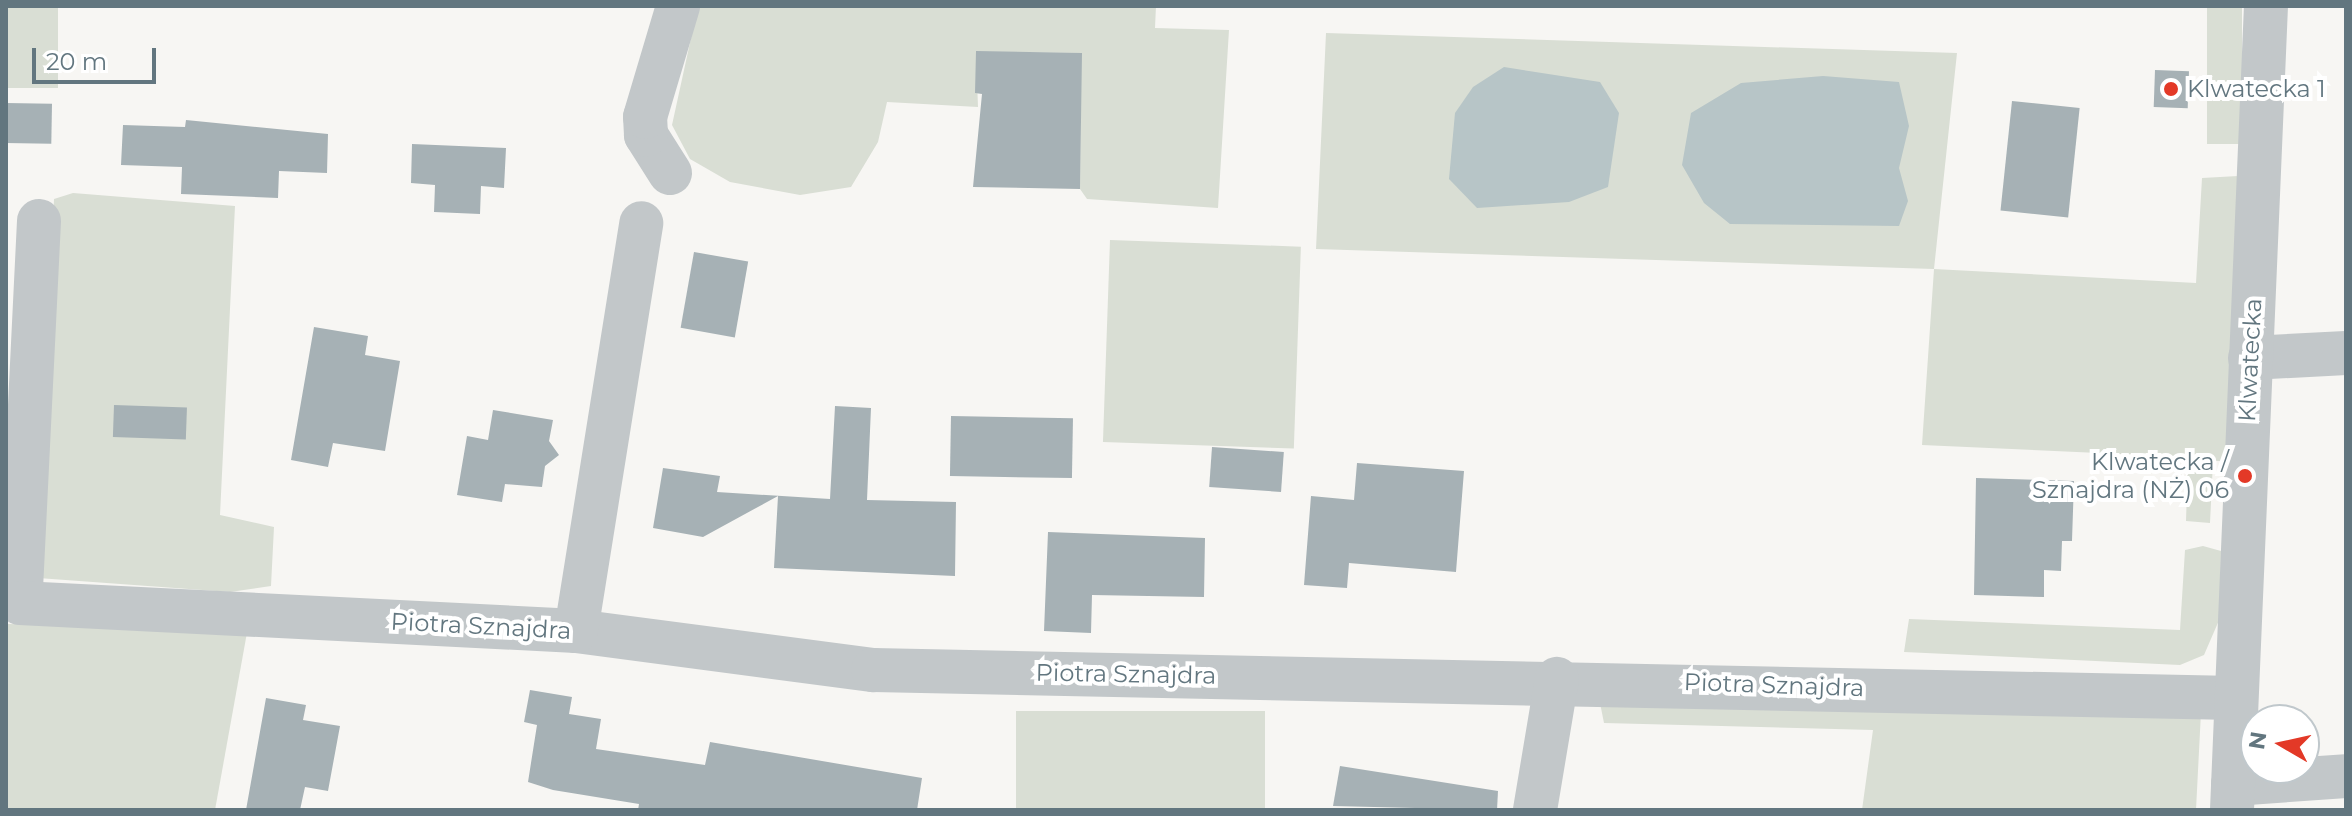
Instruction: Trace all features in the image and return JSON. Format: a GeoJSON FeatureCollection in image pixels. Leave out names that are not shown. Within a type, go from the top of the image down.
{"type":"FeatureCollection","features":[{"type":"Feature","properties":{"kind":"street"},"geometry":{"type":"LineString","coordinates":[[670,173],[646,135],[645,117],[678,6]]}},
{"type":"Feature","properties":{"kind":"street","name":"Klwatecka"},"geometry":{"type":"LineString","coordinates":[[2232,797],[2266,6]]}},
{"type":"Feature","properties":{"kind":"street","name":"Piotra Sznajdra"},"geometry":{"type":"LineString","coordinates":[[39,221],[20,603],[576,631],[873,670],[1557,679],[2235,698]]}},
{"type":"Feature","properties":{"kind":"street"},"geometry":{"type":"LineString","coordinates":[[576,631],[641,223]]}},
{"type":"Feature","properties":{"kind":"street"},"geometry":{"type":"LineString","coordinates":[[2250,358],[2346,353]]}},
{"type":"Feature","properties":{"kind":"street"},"geometry":{"type":"LineString","coordinates":[[1535,810],[1557,679]]}},
{"type":"Feature","properties":{"kind":"street"},"geometry":{"type":"LineString","coordinates":[[2232,797],[2346,776]]}},
{"type":"Feature","properties":{"kind":"shaded area"},"geometry":{"type":"Polygon","coordinates":[[[6,6],[58,6],[58,88],[6,88],[6,6]]]}},
{"type":"Feature","properties":{"kind":"shaded area"},"geometry":{"type":"Polygon","coordinates":[[[698,6],[1156,6],[1155,28],[1229,30],[1218,208],[1087,199],[1080,189],[1081,53],[976,52],[978,107],[887,102],[878,142],[851,187],[800,195],[730,182],[690,159],[672,125],[698,6]]]}},
{"type":"Feature","properties":{"kind":"shaded area"},"geometry":{"type":"Polygon","coordinates":[[[2207,6],[2242,6],[2242,144],[2207,144],[2207,6]]]}},
{"type":"Feature","properties":{"kind":"shaded area"},"geometry":{"type":"Polygon","coordinates":[[[1326,33],[1957,53],[1934,269],[1316,249],[1326,33]]]}},
{"type":"Feature","properties":{"kind":"shaded area"},"geometry":{"type":"Polygon","coordinates":[[[1504,67],[1600,82],[1619,113],[1608,187],[1569,202],[1477,208],[1449,179],[1455,113],[1473,87],[1504,67]]]}},
{"type":"Feature","properties":{"kind":"shaded area"},"geometry":{"type":"Polygon","coordinates":[[[1823,76],[1899,82],[1909,126],[1899,168],[1908,201],[1899,226],[1730,224],[1704,203],[1682,165],[1691,113],[1741,83],[1823,76]]]}},
{"type":"Feature","properties":{"kind":"shaded area"},"geometry":{"type":"Polygon","coordinates":[[[2238,176],[2230,461],[2213,461],[2210,523],[2186,521],[2188,457],[1922,445],[1934,269],[2196,283],[2202,178],[2238,176]]]}},
{"type":"Feature","properties":{"kind":"shaded area"},"geometry":{"type":"Polygon","coordinates":[[[73,193],[235,206],[220,515],[274,527],[271,586],[230,592],[38,578],[54,199],[73,193]]]}},
{"type":"Feature","properties":{"kind":"shaded area"},"geometry":{"type":"Polygon","coordinates":[[[1110,240],[1301,247],[1294,449],[1103,442],[1110,240]]]}},
{"type":"Feature","properties":{"kind":"shaded area"},"geometry":{"type":"Polygon","coordinates":[[[2203,546],[2221,551],[2220,618],[2204,655],[2180,665],[1904,652],[1909,619],[2180,630],[2185,550],[2203,546]]]}},
{"type":"Feature","properties":{"kind":"shaded area"},"geometry":{"type":"Polygon","coordinates":[[[6,624],[248,627],[215,810],[6,810],[6,624]]]}},
{"type":"Feature","properties":{"kind":"shaded area"},"geometry":{"type":"Polygon","coordinates":[[[1599,698],[2201,712],[2196,810],[1862,810],[1873,730],[1604,723],[1599,698]]]}},
{"type":"Feature","properties":{"kind":"shaded area"},"geometry":{"type":"Polygon","coordinates":[[[1016,711],[1265,711],[1265,810],[1016,810],[1016,711]]]}},
{"type":"Feature","properties":{"kind":"building"},"geometry":{"type":"Polygon","coordinates":[[[976,51],[1082,53],[1080,189],[973,187],[982,94],[975,93],[976,51]]]}},
{"type":"Feature","properties":{"kind":"building","name":"Klwatecka 1"},"geometry":{"type":"Polygon","coordinates":[[[2155,70],[2189,71],[2188,108],[2154,107],[2155,70]]]}},
{"type":"Feature","properties":{"kind":"building"},"geometry":{"type":"Polygon","coordinates":[[[2012,101],[2080,108],[2068,218],[2001,210],[2012,101]]]}},
{"type":"Feature","properties":{"kind":"building"},"geometry":{"type":"Polygon","coordinates":[[[6,103],[52,104],[51,144],[6,143],[6,103]]]}},
{"type":"Feature","properties":{"kind":"building"},"geometry":{"type":"Polygon","coordinates":[[[186,120],[328,134],[327,173],[279,171],[278,198],[181,194],[182,167],[121,165],[123,125],[185,127],[186,120]]]}},
{"type":"Feature","properties":{"kind":"building"},"geometry":{"type":"Polygon","coordinates":[[[412,144],[506,148],[504,188],[481,186],[480,214],[434,212],[435,185],[411,183],[412,144]]]}},
{"type":"Feature","properties":{"kind":"building"},"geometry":{"type":"Polygon","coordinates":[[[694,252],[748,262],[735,337],[681,328],[694,252]]]}},
{"type":"Feature","properties":{"kind":"building"},"geometry":{"type":"Polygon","coordinates":[[[314,327],[368,336],[365,355],[400,361],[385,451],[333,443],[328,467],[291,460],[314,327]]]}},
{"type":"Feature","properties":{"kind":"building"},"geometry":{"type":"Polygon","coordinates":[[[114,405],[187,408],[186,440],[113,437],[114,405]]]}},
{"type":"Feature","properties":{"kind":"building"},"geometry":{"type":"Polygon","coordinates":[[[835,406],[871,408],[867,500],[956,502],[955,576],[774,568],[778,496],[703,537],[653,528],[663,468],[720,476],[717,492],[830,499],[835,406]]]}},
{"type":"Feature","properties":{"kind":"building"},"geometry":{"type":"Polygon","coordinates":[[[493,410],[553,420],[549,441],[559,455],[545,466],[542,487],[505,484],[502,502],[457,495],[467,436],[488,440],[493,410]]]}},
{"type":"Feature","properties":{"kind":"building"},"geometry":{"type":"Polygon","coordinates":[[[951,416],[1073,418],[1072,478],[950,476],[951,416]]]}},
{"type":"Feature","properties":{"kind":"building"},"geometry":{"type":"Polygon","coordinates":[[[1212,447],[1284,452],[1281,492],[1209,487],[1212,447]]]}},
{"type":"Feature","properties":{"kind":"building"},"geometry":{"type":"Polygon","coordinates":[[[1357,463],[1464,471],[1456,572],[1349,563],[1347,588],[1304,585],[1311,496],[1354,500],[1357,463]]]}},
{"type":"Feature","properties":{"kind":"building"},"geometry":{"type":"Polygon","coordinates":[[[1976,478],[2074,481],[2072,541],[2062,541],[2061,571],[2044,570],[2044,597],[1974,595],[1976,478]]]}},
{"type":"Feature","properties":{"kind":"building"},"geometry":{"type":"Polygon","coordinates":[[[1048,532],[1205,538],[1204,597],[1092,595],[1091,633],[1044,631],[1048,532]]]}},
{"type":"Feature","properties":{"kind":"building"},"geometry":{"type":"Polygon","coordinates":[[[530,690],[572,697],[569,714],[601,719],[596,749],[705,765],[710,742],[922,778],[917,810],[638,810],[639,804],[553,790],[528,782],[537,725],[524,722],[530,690]]]}},
{"type":"Feature","properties":{"kind":"building"},"geometry":{"type":"Polygon","coordinates":[[[266,698],[306,705],[303,720],[340,726],[328,791],[305,787],[300,810],[246,810],[266,698]]]}},
{"type":"Feature","properties":{"kind":"building"},"geometry":{"type":"Polygon","coordinates":[[[1340,766],[1498,791],[1497,810],[1333,806],[1340,766]]]}},
{"type":"Feature","properties":{"kind":"place","name":"Klwatecka 1"},"geometry":{"type":"Point","coordinates":[2171,89]}},
{"type":"Feature","properties":{"kind":"place","name":"Klwatecka / Sznajdra (NŻ) 06"},"geometry":{"type":"Point","coordinates":[2245,476]}}]}
